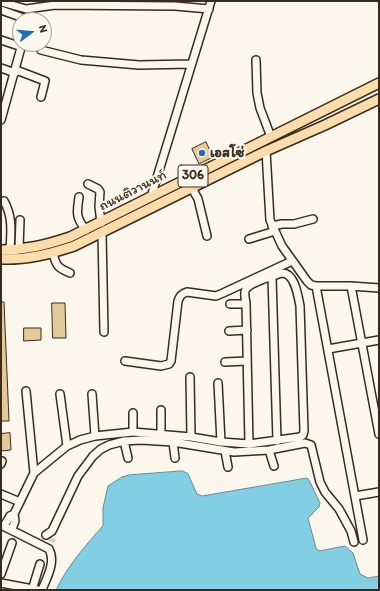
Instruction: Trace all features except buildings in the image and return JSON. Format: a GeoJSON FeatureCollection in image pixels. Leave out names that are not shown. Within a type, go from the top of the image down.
{"type":"FeatureCollection","features":[{"type":"Feature","properties":{"kind":"main road","name":"ถนนติวานนท์"},"geometry":{"type":"LineString","coordinates":[[5,250],[44,245],[70,237],[86,230],[379,83]]}},
{"type":"Feature","properties":{"kind":"main road","name":"306"},"geometry":{"type":"LineString","coordinates":[[266,151],[379,92]]}},
{"type":"Feature","properties":{"kind":"main road","name":"ถนนติวานนท์"},"geometry":{"type":"LineString","coordinates":[[1,259],[26,258],[53,253],[74,246],[266,151],[379,99]]}},
{"type":"Feature","properties":{"kind":"street"},"geometry":{"type":"LineString","coordinates":[[151,197],[211,1]]}},
{"type":"Feature","properties":{"kind":"street"},"geometry":{"type":"LineString","coordinates":[[1,2],[23,6],[55,3],[133,4],[209,9]]}},
{"type":"Feature","properties":{"kind":"street"},"geometry":{"type":"LineString","coordinates":[[1,10],[12,14]]}},
{"type":"Feature","properties":{"kind":"street"},"geometry":{"type":"LineString","coordinates":[[1,40],[12,43]]}},
{"type":"Feature","properties":{"kind":"street"},"geometry":{"type":"LineString","coordinates":[[1,120],[4,98],[16,72],[21,52]]}},
{"type":"Feature","properties":{"kind":"street"},"geometry":{"type":"LineString","coordinates":[[49,52],[81,60],[139,66],[192,64]]}},
{"type":"Feature","properties":{"kind":"street"},"geometry":{"type":"LineString","coordinates":[[256,60],[257,93],[260,108],[271,137]]}},
{"type":"Feature","properties":{"kind":"street"},"geometry":{"type":"LineString","coordinates":[[1,68],[45,81],[41,97]]}},
{"type":"Feature","properties":{"kind":"street"},"geometry":{"type":"LineString","coordinates":[[266,151],[269,212],[273,228],[292,261],[306,281],[316,286],[379,288]]}},
{"type":"Feature","properties":{"kind":"street"},"geometry":{"type":"LineString","coordinates":[[88,184],[98,189],[100,192],[99,206],[101,222]]}},
{"type":"Feature","properties":{"kind":"street"},"geometry":{"type":"LineString","coordinates":[[192,188],[198,199],[207,236]]}},
{"type":"Feature","properties":{"kind":"street"},"geometry":{"type":"LineString","coordinates":[[79,197],[78,217],[86,230]]}},
{"type":"Feature","properties":{"kind":"street"},"geometry":{"type":"LineString","coordinates":[[4,201],[8,208],[12,223],[5,250]]}},
{"type":"Feature","properties":{"kind":"street"},"geometry":{"type":"LineString","coordinates":[[249,239],[282,224],[294,224],[312,219]]}},
{"type":"Feature","properties":{"kind":"street"},"geometry":{"type":"LineString","coordinates":[[19,249],[20,220]]}},
{"type":"Feature","properties":{"kind":"street"},"geometry":{"type":"LineString","coordinates":[[102,233],[104,332]]}},
{"type":"Feature","properties":{"kind":"street"},"geometry":{"type":"LineString","coordinates":[[53,253],[60,268],[70,273]]}},
{"type":"Feature","properties":{"kind":"street"},"geometry":{"type":"LineString","coordinates":[[125,360],[161,366],[169,364],[171,361],[178,301],[180,296],[183,294],[187,292],[216,296],[223,294],[292,261]]}},
{"type":"Feature","properties":{"kind":"street"},"geometry":{"type":"LineString","coordinates":[[48,540],[3,526],[10,516],[14,514],[34,473],[67,446],[80,440],[95,436],[133,432],[249,444],[300,437],[303,435],[304,423],[300,306],[292,281],[288,275],[282,273],[254,284],[246,289],[245,293],[249,444]]}},
{"type":"Feature","properties":{"kind":"street"},"geometry":{"type":"LineString","coordinates":[[272,277],[277,440]]}},
{"type":"Feature","properties":{"kind":"street"},"geometry":{"type":"LineString","coordinates":[[316,286],[363,540]]}},
{"type":"Feature","properties":{"kind":"street"},"geometry":{"type":"LineString","coordinates":[[351,286],[379,434]]}},
{"type":"Feature","properties":{"kind":"street"},"geometry":{"type":"LineString","coordinates":[[230,304],[246,304]]}},
{"type":"Feature","properties":{"kind":"street"},"geometry":{"type":"LineString","coordinates":[[229,331],[247,330]]}},
{"type":"Feature","properties":{"kind":"street"},"geometry":{"type":"LineString","coordinates":[[328,349],[379,340]]}},
{"type":"Feature","properties":{"kind":"street"},"geometry":{"type":"LineString","coordinates":[[225,362],[248,361]]}},
{"type":"Feature","properties":{"kind":"street"},"geometry":{"type":"LineString","coordinates":[[190,377],[191,437]]}},
{"type":"Feature","properties":{"kind":"street"},"geometry":{"type":"LineString","coordinates":[[218,382],[221,442]]}},
{"type":"Feature","properties":{"kind":"street"},"geometry":{"type":"LineString","coordinates":[[26,391],[34,473]]}},
{"type":"Feature","properties":{"kind":"street"},"geometry":{"type":"LineString","coordinates":[[60,394],[67,446]]}},
{"type":"Feature","properties":{"kind":"street"},"geometry":{"type":"LineString","coordinates":[[92,394],[95,436]]}},
{"type":"Feature","properties":{"kind":"street"},"geometry":{"type":"LineString","coordinates":[[161,410],[161,435]]}},
{"type":"Feature","properties":{"kind":"street"},"geometry":{"type":"LineString","coordinates":[[133,413],[133,432]]}},
{"type":"Feature","properties":{"kind":"street"},"geometry":{"type":"LineString","coordinates":[[42,590],[52,561],[52,554],[48,540],[78,476],[93,456],[101,449],[124,441],[141,440],[173,442],[225,452],[269,450],[305,443],[311,445],[320,482],[325,492],[339,509],[351,531],[354,542]]}},
{"type":"Feature","properties":{"kind":"street"},"geometry":{"type":"LineString","coordinates":[[124,441],[128,458]]}},
{"type":"Feature","properties":{"kind":"street"},"geometry":{"type":"LineString","coordinates":[[173,442],[175,458]]}},
{"type":"Feature","properties":{"kind":"street"},"geometry":{"type":"LineString","coordinates":[[269,450],[274,466]]}},
{"type":"Feature","properties":{"kind":"street"},"geometry":{"type":"LineString","coordinates":[[225,452],[228,467]]}},
{"type":"Feature","properties":{"kind":"street"},"geometry":{"type":"LineString","coordinates":[[355,496],[379,492]]}},
{"type":"Feature","properties":{"kind":"street"},"geometry":{"type":"LineString","coordinates":[[1,494],[20,502]]}},
{"type":"Feature","properties":{"kind":"street"},"geometry":{"type":"LineString","coordinates":[[12,529],[15,520],[14,514]]}},
{"type":"Feature","properties":{"kind":"street"},"geometry":{"type":"LineString","coordinates":[[1,574],[12,543]]}},
{"type":"Feature","properties":{"kind":"street"},"geometry":{"type":"LineString","coordinates":[[1,583],[34,590],[40,564]]}},
{"type":"Feature","properties":{"kind":"water"},"geometry":{"type":"Polygon","coordinates":[[[183,471],[188,474],[197,494],[202,496],[307,478],[320,503],[319,507],[308,518],[316,548],[319,551],[345,546],[353,553],[360,574],[368,578],[379,576],[379,590],[56,590],[71,564],[103,526],[103,508],[108,486],[122,477],[129,475],[183,471]]]}},
{"type":"Feature","properties":{"kind":"tunnel"},"geometry":{"type":"LineString","coordinates":[[51,542],[53,538]]}},
{"type":"Feature","properties":{"kind":"place","name":"เอสโซ่"},"geometry":{"type":"Point","coordinates":[202,153]}}]}
